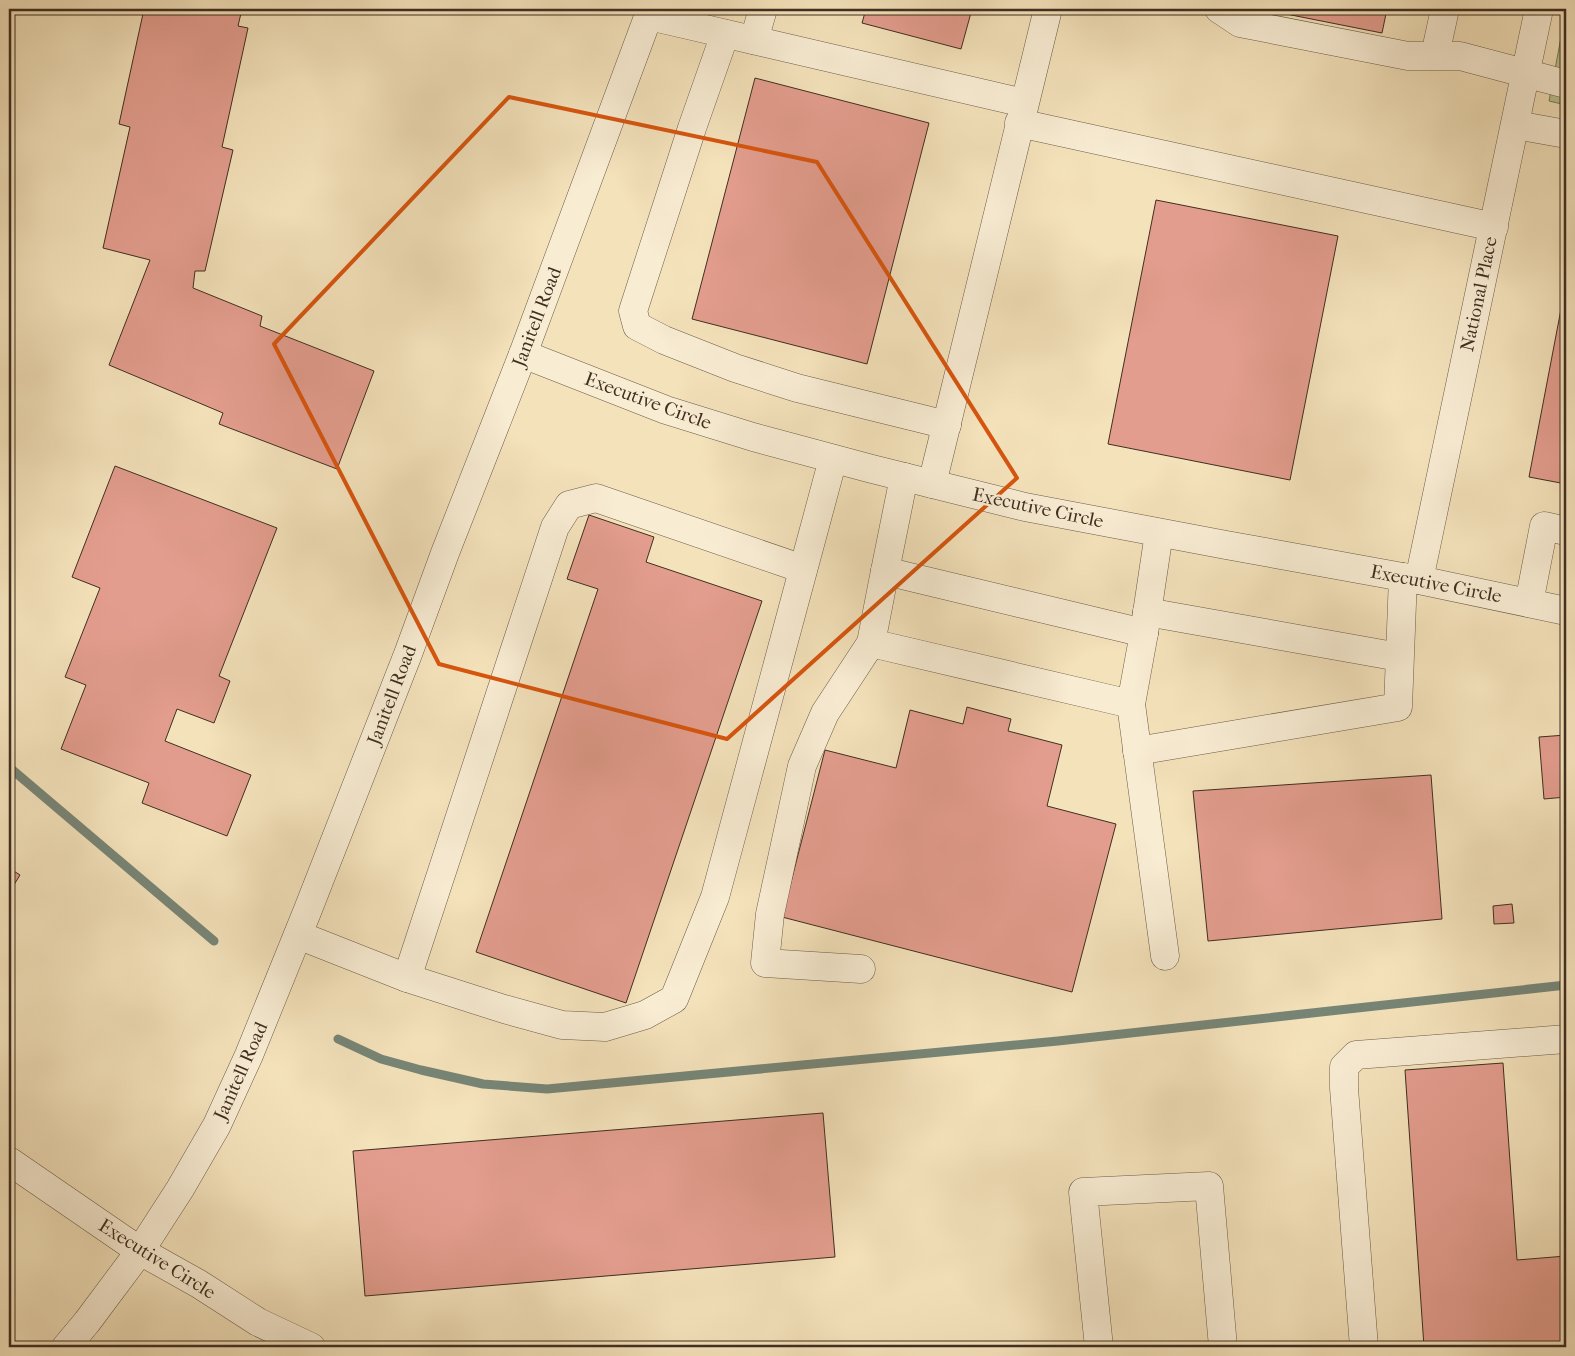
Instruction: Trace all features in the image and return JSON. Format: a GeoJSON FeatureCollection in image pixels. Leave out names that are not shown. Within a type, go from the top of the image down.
{"type":"FeatureCollection","features":[{"type":"Feature","properties":{"kind":"street"},"geometry":{"type":"LineString","coordinates":[[754,40],[763,9]]}},
{"type":"Feature","properties":{"kind":"street"},"geometry":{"type":"LineString","coordinates":[[932,484],[1048,9]]}},
{"type":"Feature","properties":{"kind":"street"},"geometry":{"type":"LineString","coordinates":[[1219,9],[1240,22],[1408,56],[1460,56],[1566,84]]}},
{"type":"Feature","properties":{"kind":"street"},"geometry":{"type":"LineString","coordinates":[[1435,55],[1445,9]]}},
{"type":"Feature","properties":{"kind":"street","name":"National Place"},"geometry":{"type":"LineString","coordinates":[[1137,751],[1398,706],[1399,657],[1411,578],[1494,227],[1539,9]]}},
{"type":"Feature","properties":{"kind":"street"},"geometry":{"type":"LineString","coordinates":[[650,12],[1022,113],[1494,227]]}},
{"type":"Feature","properties":{"kind":"street","name":"Janitell Road"},"geometry":{"type":"LineString","coordinates":[[66,1347],[140,1251],[180,1189],[217,1125],[249,1055],[298,935],[523,354],[650,12]]}},
{"type":"Feature","properties":{"kind":"street"},"geometry":{"type":"LineString","coordinates":[[726,34],[692,128],[633,311],[636,326],[664,340],[735,368],[797,388],[947,424]]}},
{"type":"Feature","properties":{"kind":"street"},"geometry":{"type":"LineString","coordinates":[[1516,125],[1566,134]]}},
{"type":"Feature","properties":{"kind":"street","name":"Executive Circle"},"geometry":{"type":"LineString","coordinates":[[523,354],[666,410],[753,437],[1025,507],[1411,578],[1566,611]]}},
{"type":"Feature","properties":{"kind":"street"},"geometry":{"type":"LineString","coordinates":[[298,935],[407,978],[504,1009],[562,1025],[605,1027],[645,1014],[674,998],[715,897],[833,459]]}},
{"type":"Feature","properties":{"kind":"street"},"geometry":{"type":"LineString","coordinates":[[861,969],[765,963],[770,914],[802,766],[825,714],[871,643],[904,477]]}},
{"type":"Feature","properties":{"kind":"street"},"geometry":{"type":"LineString","coordinates":[[407,978],[554,527],[569,505],[596,498],[803,569]]}},
{"type":"Feature","properties":{"kind":"street"},"geometry":{"type":"LineString","coordinates":[[1529,603],[1544,526],[1566,531]]}},
{"type":"Feature","properties":{"kind":"street"},"geometry":{"type":"LineString","coordinates":[[1160,532],[1131,704],[1165,956]]}},
{"type":"Feature","properties":{"kind":"street"},"geometry":{"type":"LineString","coordinates":[[885,571],[1146,623],[1399,657]]}},
{"type":"Feature","properties":{"kind":"street"},"geometry":{"type":"LineString","coordinates":[[871,643],[1131,704]]}},
{"type":"Feature","properties":{"kind":"street"},"geometry":{"type":"LineString","coordinates":[[1364,1347],[1344,1067],[1356,1055],[1566,1039]]}},
{"type":"Feature","properties":{"kind":"street","name":"Executive Circle"},"geometry":{"type":"LineString","coordinates":[[9,1161],[140,1251],[199,1284],[258,1322],[311,1347]]}},
{"type":"Feature","properties":{"kind":"street"},"geometry":{"type":"LineString","coordinates":[[1099,1347],[1083,1192],[1209,1186],[1222,1347]]}},
{"type":"Feature","properties":{"kind":"highlighted area"},"geometry":{"type":"Polygon","coordinates":[[[509,97],[817,162],[1017,478],[727,739],[439,664],[274,344],[509,97]]]}},
{"type":"Feature","properties":{"kind":"green space"},"geometry":{"type":"Polygon","coordinates":[[[1566,11],[1566,105],[1549,101],[1566,11]]]}},
{"type":"Feature","properties":{"kind":"building"},"geometry":{"type":"Polygon","coordinates":[[[144,9],[242,9],[238,26],[248,28],[222,147],[233,150],[205,271],[195,271],[193,288],[262,316],[260,326],[374,371],[337,469],[219,424],[223,413],[109,365],[150,260],[103,248],[130,127],[119,124],[144,9]]]}},
{"type":"Feature","properties":{"kind":"building"},"geometry":{"type":"Polygon","coordinates":[[[866,9],[972,9],[961,49],[862,23],[866,9]]]}},
{"type":"Feature","properties":{"kind":"building"},"geometry":{"type":"Polygon","coordinates":[[[1261,9],[1387,9],[1382,33],[1261,9]]]}},
{"type":"Feature","properties":{"kind":"building"},"geometry":{"type":"Polygon","coordinates":[[[755,78],[929,123],[867,364],[692,319],[755,78]]]}},
{"type":"Feature","properties":{"kind":"building"},"geometry":{"type":"Polygon","coordinates":[[[1156,200],[1338,236],[1290,480],[1108,444],[1156,200]]]}},
{"type":"Feature","properties":{"kind":"building"},"geometry":{"type":"Polygon","coordinates":[[[1566,283],[1566,484],[1529,477],[1566,283]]]}},
{"type":"Feature","properties":{"kind":"building"},"geometry":{"type":"Polygon","coordinates":[[[115,466],[277,528],[219,676],[230,681],[214,723],[177,709],[165,741],[251,775],[227,836],[142,803],[149,783],[61,749],[86,685],[65,677],[100,588],[72,577],[115,466]]]}},
{"type":"Feature","properties":{"kind":"building"},"geometry":{"type":"Polygon","coordinates":[[[589,515],[654,537],[646,562],[762,601],[626,1003],[476,952],[598,589],[567,579],[589,515]]]}},
{"type":"Feature","properties":{"kind":"building"},"geometry":{"type":"Polygon","coordinates":[[[967,707],[1011,719],[1008,731],[1062,745],[1047,806],[1116,824],[1072,992],[782,917],[825,750],[896,768],[910,710],[963,724],[967,707]]]}},
{"type":"Feature","properties":{"kind":"building"},"geometry":{"type":"Polygon","coordinates":[[[1566,735],[1566,797],[1544,799],[1539,737],[1566,735]]]}},
{"type":"Feature","properties":{"kind":"building"},"geometry":{"type":"Polygon","coordinates":[[[1431,775],[1442,919],[1208,941],[1193,791],[1431,775]]]}},
{"type":"Feature","properties":{"kind":"building"},"geometry":{"type":"Polygon","coordinates":[[[9,868],[20,875],[9,893],[9,868]]]}},
{"type":"Feature","properties":{"kind":"building"},"geometry":{"type":"Polygon","coordinates":[[[1512,904],[1514,923],[1494,924],[1493,906],[1512,904]]]}},
{"type":"Feature","properties":{"kind":"building"},"geometry":{"type":"Polygon","coordinates":[[[1503,1063],[1517,1260],[1566,1256],[1566,1347],[1424,1347],[1405,1070],[1503,1063]]]}},
{"type":"Feature","properties":{"kind":"building"},"geometry":{"type":"Polygon","coordinates":[[[823,1113],[835,1257],[365,1296],[353,1151],[823,1113]]]}},
{"type":"Feature","properties":{"kind":"waterway"},"geometry":{"type":"LineString","coordinates":[[9,767],[214,941]]}},
{"type":"Feature","properties":{"kind":"waterway"},"geometry":{"type":"LineString","coordinates":[[338,1039],[381,1059],[421,1070],[483,1084],[547,1089],[1058,1041],[1566,985]]}}]}
